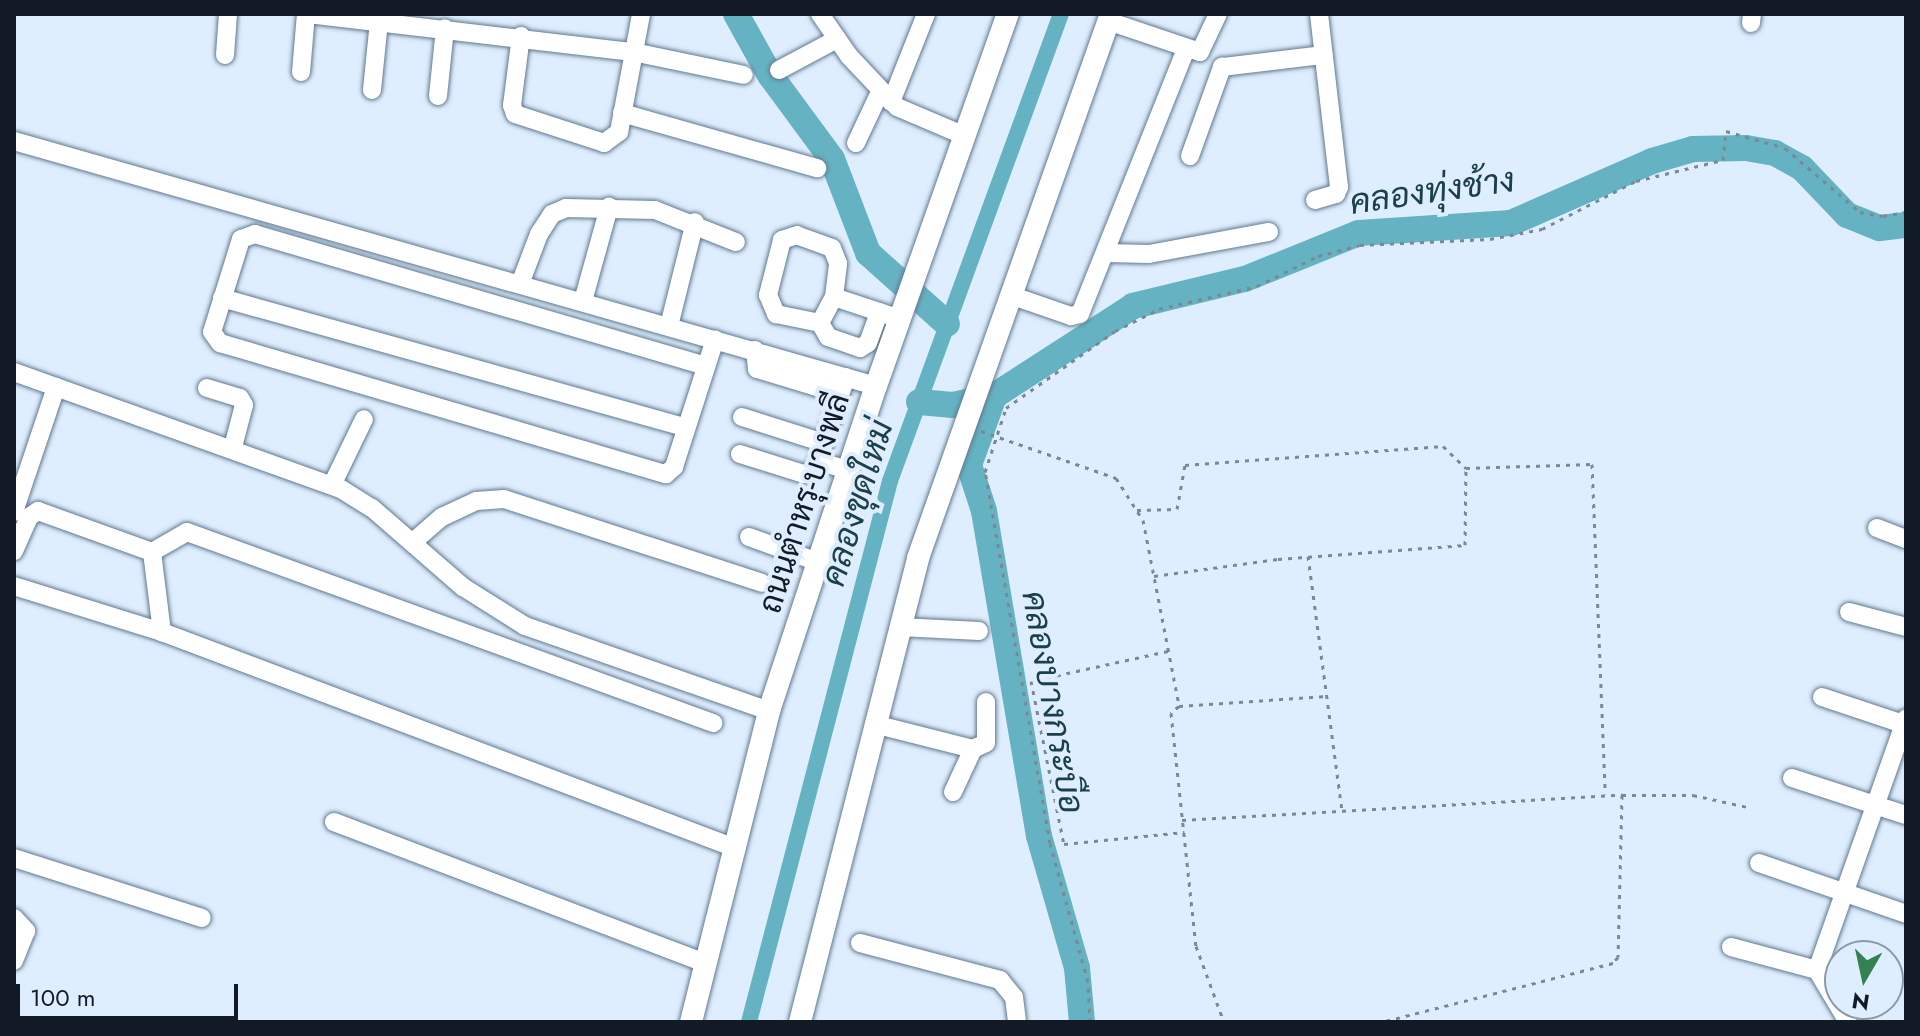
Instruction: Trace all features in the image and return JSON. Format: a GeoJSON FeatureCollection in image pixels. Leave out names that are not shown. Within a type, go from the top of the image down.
{"type":"FeatureCollection","features":[{"type":"Feature","properties":{"kind":"main road","name":"ถนนตำหรุ-บางพลี"},"geometry":{"type":"LineString","coordinates":[[691,1022],[769,711],[876,386],[893,316],[929,239],[1008,14]]}},
{"type":"Feature","properties":{"kind":"main road"},"geometry":{"type":"LineString","coordinates":[[800,1022],[900,627],[953,453],[1110,18]]}},
{"type":"Feature","properties":{"kind":"street"},"geometry":{"type":"LineString","coordinates":[[225,55],[228,14]]}},
{"type":"Feature","properties":{"kind":"street"},"geometry":{"type":"LineString","coordinates":[[301,72],[307,14],[521,36],[633,52],[744,75]]}},
{"type":"Feature","properties":{"kind":"street"},"geometry":{"type":"LineString","coordinates":[[521,36],[512,105],[515,114],[604,143],[619,132],[641,14]]}},
{"type":"Feature","properties":{"kind":"street"},"geometry":{"type":"LineString","coordinates":[[820,14],[886,97],[912,116],[965,136]]}},
{"type":"Feature","properties":{"kind":"street"},"geometry":{"type":"LineString","coordinates":[[856,143],[886,97],[926,14]]}},
{"type":"Feature","properties":{"kind":"street"},"geometry":{"type":"LineString","coordinates":[[1110,18],[1186,49],[1206,49],[1218,14]]}},
{"type":"Feature","properties":{"kind":"street"},"geometry":{"type":"LineString","coordinates":[[1315,200],[1336,194],[1339,187],[1319,14]]}},
{"type":"Feature","properties":{"kind":"street"},"geometry":{"type":"LineString","coordinates":[[372,90],[379,21]]}},
{"type":"Feature","properties":{"kind":"street"},"geometry":{"type":"LineString","coordinates":[[438,96],[445,28]]}},
{"type":"Feature","properties":{"kind":"street"},"geometry":{"type":"LineString","coordinates":[[779,70],[837,39]]}},
{"type":"Feature","properties":{"kind":"street"},"geometry":{"type":"LineString","coordinates":[[1010,295],[1075,316],[1085,306],[1186,49]]}},
{"type":"Feature","properties":{"kind":"street"},"geometry":{"type":"LineString","coordinates":[[1190,156],[1222,67],[1323,55]]}},
{"type":"Feature","properties":{"kind":"street"},"geometry":{"type":"LineString","coordinates":[[622,113],[817,168]]}},
{"type":"Feature","properties":{"kind":"street"},"geometry":{"type":"LineString","coordinates":[[14,141],[755,350],[843,385],[876,386]]}},
{"type":"Feature","properties":{"kind":"street"},"geometry":{"type":"LineString","coordinates":[[583,301],[609,207]]}},
{"type":"Feature","properties":{"kind":"street"},"geometry":{"type":"LineString","coordinates":[[520,284],[552,214],[566,208],[655,210],[695,222],[736,242]]}},
{"type":"Feature","properties":{"kind":"street"},"geometry":{"type":"LineString","coordinates":[[669,326],[695,222]]}},
{"type":"Feature","properties":{"kind":"street"},"geometry":{"type":"LineString","coordinates":[[1106,253],[1158,253],[1269,232]]}},
{"type":"Feature","properties":{"kind":"street"},"geometry":{"type":"LineString","coordinates":[[706,366],[255,234],[241,239],[212,332],[220,343],[656,474],[666,474],[674,467],[715,339]]}},
{"type":"Feature","properties":{"kind":"street"},"geometry":{"type":"LineString","coordinates":[[820,323],[834,297],[838,263],[832,248],[797,235],[782,240],[771,276],[769,306],[776,314],[820,323],[828,337],[860,348],[893,316],[834,297]]}},
{"type":"Feature","properties":{"kind":"street"},"geometry":{"type":"LineString","coordinates":[[222,298],[685,427]]}},
{"type":"Feature","properties":{"kind":"street"},"geometry":{"type":"LineString","coordinates":[[14,372],[233,447],[332,485],[372,508],[463,587],[525,626],[769,711]]}},
{"type":"Feature","properties":{"kind":"street"},"geometry":{"type":"LineString","coordinates":[[740,454],[804,474],[813,471],[843,385]]}},
{"type":"Feature","properties":{"kind":"street"},"geometry":{"type":"LineString","coordinates":[[14,512],[17,492],[56,387]]}},
{"type":"Feature","properties":{"kind":"street"},"geometry":{"type":"LineString","coordinates":[[207,388],[240,398],[244,405],[233,447]]}},
{"type":"Feature","properties":{"kind":"street"},"geometry":{"type":"LineString","coordinates":[[742,417],[821,452],[848,470]]}},
{"type":"Feature","properties":{"kind":"street"},"geometry":{"type":"LineString","coordinates":[[332,485],[364,419]]}},
{"type":"Feature","properties":{"kind":"street"},"geometry":{"type":"LineString","coordinates":[[413,542],[442,517],[476,501],[524,501],[762,583]]}},
{"type":"Feature","properties":{"kind":"street"},"geometry":{"type":"LineString","coordinates":[[14,551],[29,517],[38,511],[152,552],[187,532],[713,723]]}},
{"type":"Feature","properties":{"kind":"street"},"geometry":{"type":"LineString","coordinates":[[1877,528],[1906,539]]}},
{"type":"Feature","properties":{"kind":"street"},"geometry":{"type":"LineString","coordinates":[[749,537],[818,562]]}},
{"type":"Feature","properties":{"kind":"street"},"geometry":{"type":"LineString","coordinates":[[152,552],[162,632]]}},
{"type":"Feature","properties":{"kind":"street"},"geometry":{"type":"LineString","coordinates":[[14,586],[162,632],[735,848]]}},
{"type":"Feature","properties":{"kind":"street"},"geometry":{"type":"LineString","coordinates":[[1849,612],[1906,627]]}},
{"type":"Feature","properties":{"kind":"street"},"geometry":{"type":"LineString","coordinates":[[900,627],[979,631]]}},
{"type":"Feature","properties":{"kind":"street"},"geometry":{"type":"LineString","coordinates":[[1817,970],[1905,722],[1822,697]]}},
{"type":"Feature","properties":{"kind":"street"},"geometry":{"type":"LineString","coordinates":[[874,724],[973,749],[986,743],[986,702]]}},
{"type":"Feature","properties":{"kind":"street"},"geometry":{"type":"LineString","coordinates":[[953,792],[973,749]]}},
{"type":"Feature","properties":{"kind":"street"},"geometry":{"type":"LineString","coordinates":[[1792,778],[1906,815]]}},
{"type":"Feature","properties":{"kind":"street"},"geometry":{"type":"LineString","coordinates":[[334,822],[705,963]]}},
{"type":"Feature","properties":{"kind":"street"},"geometry":{"type":"LineString","coordinates":[[14,858],[202,918]]}},
{"type":"Feature","properties":{"kind":"street"},"geometry":{"type":"LineString","coordinates":[[1759,863],[1906,914]]}},
{"type":"Feature","properties":{"kind":"street"},"geometry":{"type":"LineString","coordinates":[[14,918],[26,931],[14,961]]}},
{"type":"Feature","properties":{"kind":"street"},"geometry":{"type":"LineString","coordinates":[[860,943],[1000,980],[1014,997],[1017,1022]]}},
{"type":"Feature","properties":{"kind":"street"},"geometry":{"type":"LineString","coordinates":[[1731,947],[1817,970],[1848,1022]]}},
{"type":"Feature","properties":{"kind":"path"},"geometry":{"type":"LineString","coordinates":[[1090,1022],[1088,982],[1050,843],[985,472],[1006,408],[1115,331],[1159,309],[1257,286],[1318,256],[1360,245],[1490,239],[1542,229],[1636,181],[1723,160],[1726,131],[1798,156],[1860,212],[1906,212]]}},
{"type":"Feature","properties":{"kind":"path"},"geometry":{"type":"LineString","coordinates":[[963,425],[1116,478],[1137,510],[1154,576],[1179,706]]}},
{"type":"Feature","properties":{"kind":"path"},"geometry":{"type":"LineString","coordinates":[[1137,510],[1177,509],[1185,465],[1443,446],[1466,468],[1592,464],[1605,794]]}},
{"type":"Feature","properties":{"kind":"path"},"geometry":{"type":"LineString","coordinates":[[1154,576],[1308,556],[1465,545],[1466,468]]}},
{"type":"Feature","properties":{"kind":"path"},"geometry":{"type":"LineString","coordinates":[[1308,556],[1342,810]]}},
{"type":"Feature","properties":{"kind":"path"},"geometry":{"type":"LineString","coordinates":[[1168,651],[1031,681],[1064,844],[1184,832]]}},
{"type":"Feature","properties":{"kind":"path"},"geometry":{"type":"LineString","coordinates":[[1224,1022],[1196,946],[1171,713],[1179,706],[1327,696]]}},
{"type":"Feature","properties":{"kind":"path"},"geometry":{"type":"LineString","coordinates":[[1182,820],[1605,794],[1693,795],[1747,807]]}},
{"type":"Feature","properties":{"kind":"path"},"geometry":{"type":"LineString","coordinates":[[1381,1022],[1613,963],[1618,957],[1622,795]]}},
{"type":"Feature","properties":{"kind":"waterway","name":"คลองบางกระบือ"},"geometry":{"type":"LineString","coordinates":[[736,14],[770,75],[832,159],[868,253],[947,324]]}},
{"type":"Feature","properties":{"kind":"waterway","name":"คลองขุดใหม่"},"geometry":{"type":"LineString","coordinates":[[749,1022],[890,481],[1061,14]]}},
{"type":"Feature","properties":{"kind":"waterway","name":"คลองทุ่งช้าง"},"geometry":{"type":"LineString","coordinates":[[919,402],[953,405],[994,396],[1133,306],[1245,279],[1359,233],[1511,223],[1652,161],[1693,149],[1746,148],[1775,153],[1802,168],[1847,215],[1880,228],[1906,225]]}},
{"type":"Feature","properties":{"kind":"waterway","name":"คลองบางกระบือ"},"geometry":{"type":"LineString","coordinates":[[994,396],[969,465],[984,511],[1039,836],[1077,968],[1082,1022]]}}]}
